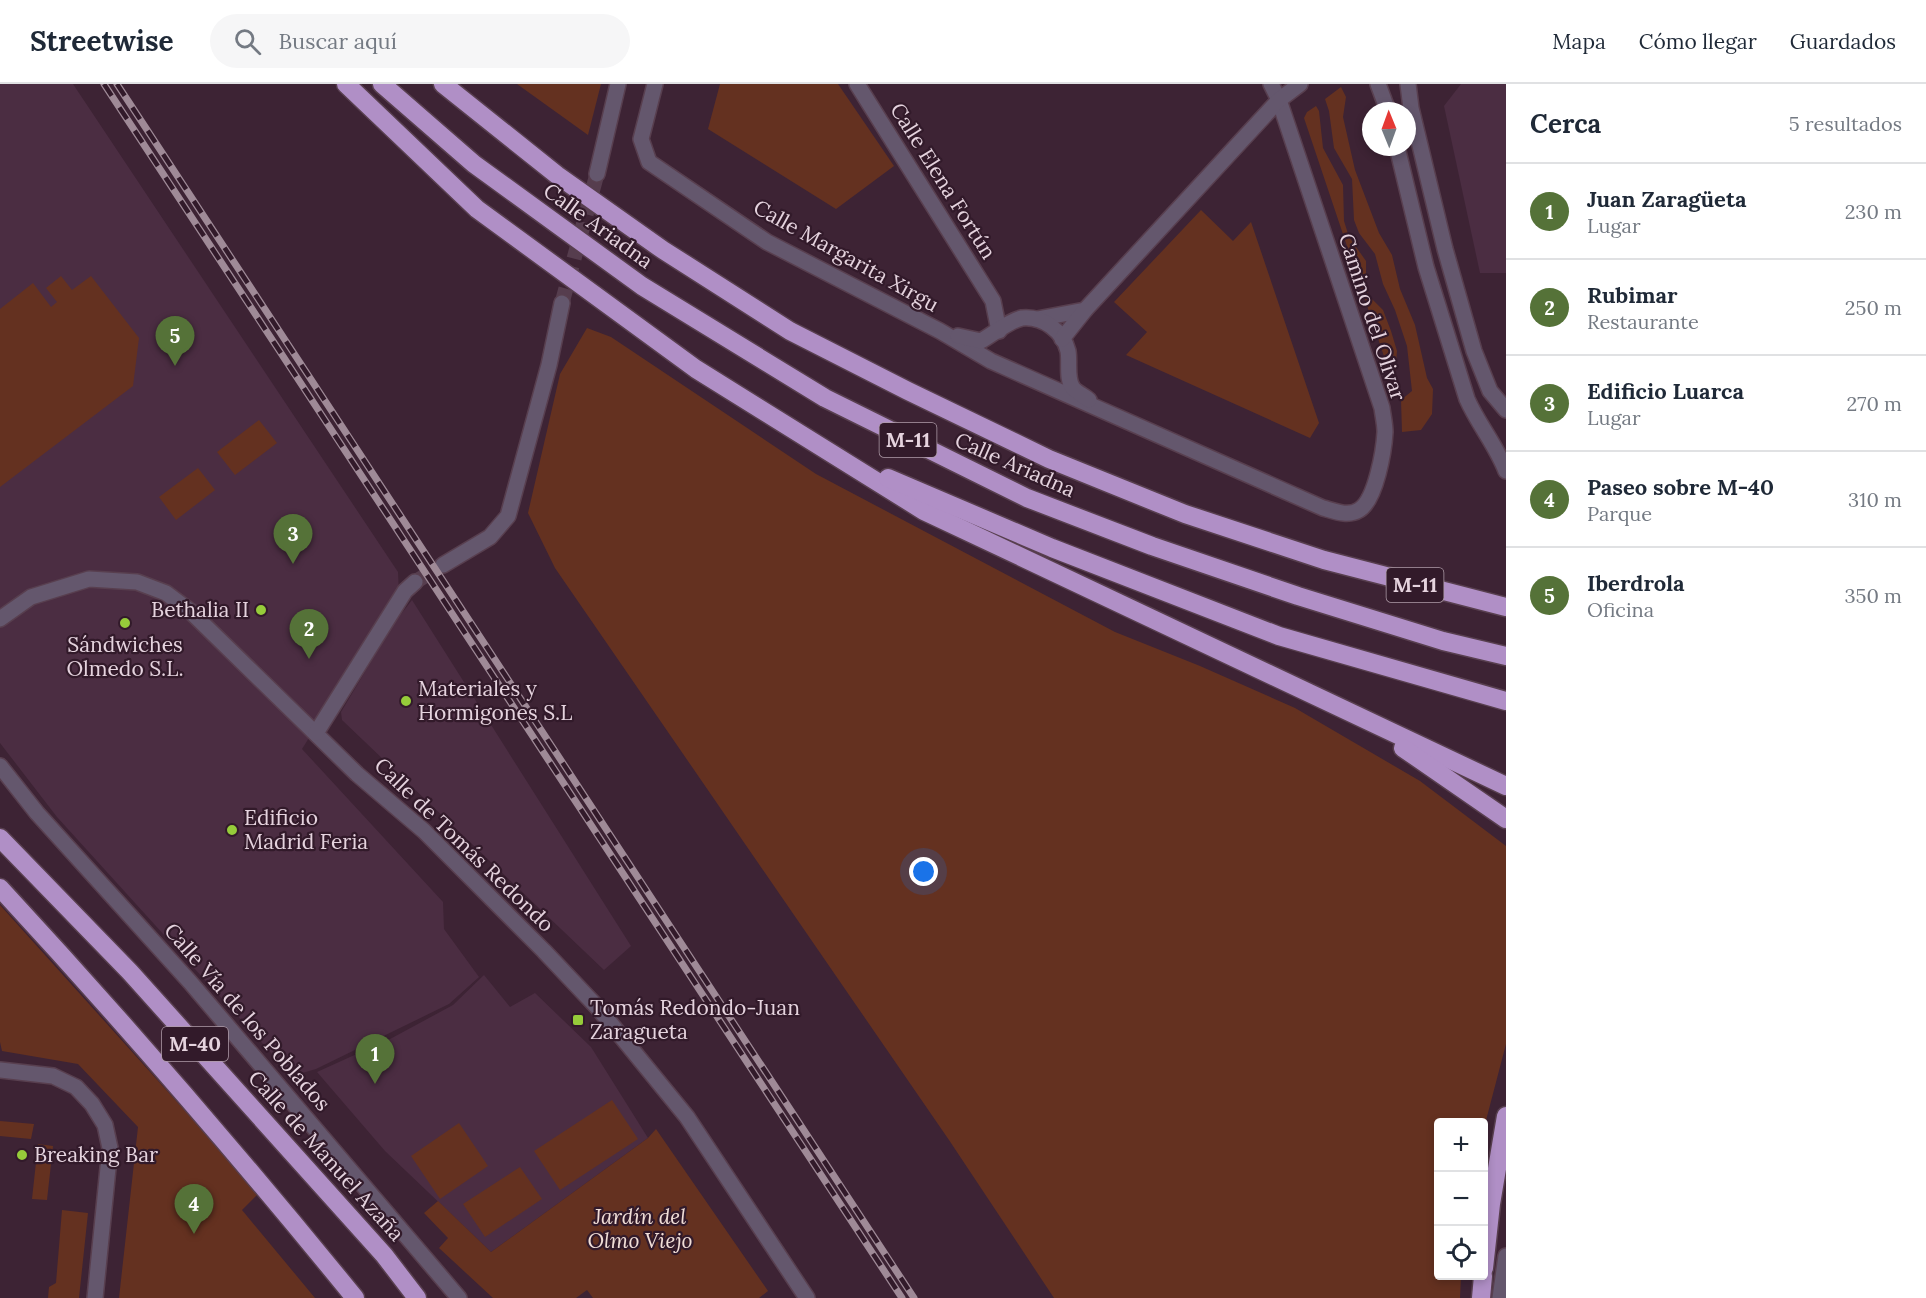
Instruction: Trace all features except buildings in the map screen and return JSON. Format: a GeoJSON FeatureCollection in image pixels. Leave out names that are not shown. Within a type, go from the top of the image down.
{"type":"FeatureCollection","features":[{"type":"Feature","properties":{"kind":"highway"},"geometry":{"type":"LineString","coordinates":[[346,84],[477,209],[696,369],[924,511],[1506,786]]}},
{"type":"Feature","properties":{"kind":"highway","name":"Calle Ariadna"},"geometry":{"type":"LineString","coordinates":[[382,84],[474,164],[642,286],[825,398],[1027,498],[1152,546],[1298,596],[1443,641],[1506,656]]}},
{"type":"Feature","properties":{"kind":"highway","name":"Calle Ariadna"},"geometry":{"type":"LineString","coordinates":[[443,84],[557,175],[663,250],[790,331],[908,391],[1049,459],[1185,514],[1324,560],[1506,607]]}},
{"type":"Feature","properties":{"kind":"highway"},"geometry":{"type":"LineString","coordinates":[[837,456],[1052,548],[1279,636],[1506,701]]}},
{"type":"Feature","properties":{"kind":"highway"},"geometry":{"type":"LineString","coordinates":[[1324,560],[1506,594]]}},
{"type":"Feature","properties":{"kind":"highway"},"geometry":{"type":"LineString","coordinates":[[1352,714],[1506,819]]}},
{"type":"Feature","properties":{"kind":"highway","name":"Calle de Manuel Azaña"},"geometry":{"type":"LineString","coordinates":[[0,837],[130,972],[384,1255],[417,1298]]}},
{"type":"Feature","properties":{"kind":"highway","name":"M-40"},"geometry":{"type":"LineString","coordinates":[[0,888],[101,998],[273,1198],[354,1298]]}},
{"type":"Feature","properties":{"kind":"highway"},"geometry":{"type":"LineString","coordinates":[[1488,1231],[1506,1116]]}},
{"type":"Feature","properties":{"kind":"highway"},"geometry":{"type":"LineString","coordinates":[[384,1255],[428,1298]]}},
{"type":"Feature","properties":{"kind":"highway"},"geometry":{"type":"LineString","coordinates":[[339,1279],[349,1298]]}},
{"type":"Feature","properties":{"kind":"highway"},"geometry":{"type":"LineString","coordinates":[[1481,1298],[1483,1280]]}},
{"type":"Feature","properties":{"kind":"street"},"geometry":{"type":"LineString","coordinates":[[597,174],[618,84]]}},
{"type":"Feature","properties":{"kind":"street","name":"Calle Margarita Xirgu"},"geometry":{"type":"LineString","coordinates":[[655,84],[641,140],[649,162],[767,242],[940,331],[991,361],[1106,412]]}},
{"type":"Feature","properties":{"kind":"street","name":"Calle Elena Fortún"},"geometry":{"type":"LineString","coordinates":[[857,84],[993,301],[1016,323]]}},
{"type":"Feature","properties":{"kind":"street"},"geometry":{"type":"LineString","coordinates":[[1271,84],[1279,100]]}},
{"type":"Feature","properties":{"kind":"street"},"geometry":{"type":"LineString","coordinates":[[1065,345],[1084,310],[1279,100],[1300,84]]}},
{"type":"Feature","properties":{"kind":"street"},"geometry":{"type":"LineString","coordinates":[[1378,84],[1385,102]]}},
{"type":"Feature","properties":{"kind":"street"},"geometry":{"type":"LineString","coordinates":[[1408,84],[1411,108],[1442,238],[1473,351],[1490,391],[1506,410]]}},
{"type":"Feature","properties":{"kind":"street","name":"Camino del Olivar"},"geometry":{"type":"LineString","coordinates":[[1106,412],[1323,508],[1343,514],[1359,511],[1368,502],[1378,476],[1385,431],[1382,408],[1279,100]]}},
{"type":"Feature","properties":{"kind":"street"},"geometry":{"type":"LineString","coordinates":[[1399,156],[1426,267],[1467,399],[1473,413],[1500,455],[1506,471]]}},
{"type":"Feature","properties":{"kind":"street","name":"Calle Elena Fortún"},"geometry":{"type":"LineString","coordinates":[[993,301],[1016,323]]}},
{"type":"Feature","properties":{"kind":"street"},"geometry":{"type":"LineString","coordinates":[[443,565],[490,537],[508,516],[549,365],[562,303]]}},
{"type":"Feature","properties":{"kind":"street","name":"Calle Margarita Xirgu"},"geometry":{"type":"LineString","coordinates":[[940,331],[981,341],[1016,323],[1084,310]]}},
{"type":"Feature","properties":{"kind":"street"},"geometry":{"type":"LineString","coordinates":[[1016,323],[1048,324],[1065,345],[1073,388],[1106,412]]}},
{"type":"Feature","properties":{"kind":"street","name":"Calle de Tomás Redondo"},"geometry":{"type":"LineString","coordinates":[[0,619],[31,597],[89,579],[137,582],[166,593],[190,611],[357,774],[424,831],[598,1008],[687,1118],[807,1298]]}},
{"type":"Feature","properties":{"kind":"street"},"geometry":{"type":"LineString","coordinates":[[316,732],[405,591],[415,582]]}},
{"type":"Feature","properties":{"kind":"street","name":"Calle Vía de los Poblados"},"geometry":{"type":"LineString","coordinates":[[0,766],[37,813],[190,981],[459,1298]]}},
{"type":"Feature","properties":{"kind":"street"},"geometry":{"type":"LineString","coordinates":[[0,1071],[53,1076],[76,1087],[92,1104],[105,1125],[110,1148],[95,1298]]}},
{"type":"Feature","properties":{"kind":"street"},"geometry":{"type":"LineString","coordinates":[[1500,1298],[1506,1256]]}},
{"type":"Feature","properties":{"kind":"shaded area"},"geometry":{"type":"Polygon","coordinates":[[[0,84],[73,84],[398,572],[399,594],[302,749],[443,902],[444,929],[479,977],[449,1004],[316,1069],[292,1076],[57,817],[0,743],[0,84]]]}},
{"type":"Feature","properties":{"kind":"shaded area"},"geometry":{"type":"Polygon","coordinates":[[[1461,84],[1506,84],[1506,273],[1480,273],[1444,106],[1461,84]]]}},
{"type":"Feature","properties":{"kind":"shaded area"},"geometry":{"type":"Polygon","coordinates":[[[412,600],[631,946],[604,970],[342,720],[341,712],[394,623],[412,600]]]}},
{"type":"Feature","properties":{"kind":"shaded area"},"geometry":{"type":"Polygon","coordinates":[[[484,975],[510,1007],[535,993],[591,1047],[648,1138],[491,1252],[385,1151],[317,1072],[392,1038],[453,1005],[484,975]]]}},
{"type":"Feature","properties":{"kind":"green space"},"geometry":{"type":"Polygon","coordinates":[[[517,84],[601,84],[588,135],[517,84]]]}},
{"type":"Feature","properties":{"kind":"green space"},"geometry":{"type":"Polygon","coordinates":[[[720,84],[838,84],[894,166],[836,209],[708,129],[720,84]]]}},
{"type":"Feature","properties":{"kind":"green space"},"geometry":{"type":"Polygon","coordinates":[[[1341,87],[1346,97],[1343,117],[1355,170],[1379,233],[1392,255],[1400,289],[1415,325],[1427,378],[1433,389],[1432,414],[1421,430],[1402,432],[1401,400],[1412,391],[1407,346],[1395,310],[1383,284],[1375,254],[1359,233],[1354,220],[1352,179],[1334,148],[1325,99],[1341,87]]]}},
{"type":"Feature","properties":{"kind":"green space"},"geometry":{"type":"Polygon","coordinates":[[[1316,106],[1319,111],[1323,148],[1343,185],[1344,221],[1349,237],[1366,261],[1366,288],[1369,296],[1383,310],[1397,351],[1394,386],[1304,118],[1307,112],[1316,106]]]}},
{"type":"Feature","properties":{"kind":"green space"},"geometry":{"type":"Polygon","coordinates":[[[1201,210],[1233,241],[1251,222],[1319,423],[1310,438],[1126,355],[1147,332],[1114,302],[1201,210]]]}},
{"type":"Feature","properties":{"kind":"green space"},"geometry":{"type":"Polygon","coordinates":[[[61,276],[72,290],[91,276],[139,338],[133,386],[0,487],[0,309],[33,283],[51,307],[57,302],[46,288],[61,276]]]}},
{"type":"Feature","properties":{"kind":"green space"},"geometry":{"type":"Polygon","coordinates":[[[587,328],[611,337],[816,474],[1115,632],[1295,708],[1420,781],[1506,846],[1506,1044],[1487,1118],[1434,1118],[1434,1280],[1461,1280],[1460,1298],[1054,1298],[949,1140],[555,568],[528,513],[560,374],[587,328]]]}},
{"type":"Feature","properties":{"kind":"green space"},"geometry":{"type":"Polygon","coordinates":[[[259,420],[277,443],[235,475],[217,452],[259,420]]]}},
{"type":"Feature","properties":{"kind":"green space"},"geometry":{"type":"Polygon","coordinates":[[[198,468],[215,490],[176,520],[159,497],[198,468]]]}},
{"type":"Feature","properties":{"kind":"green space"},"geometry":{"type":"Polygon","coordinates":[[[0,905],[259,1193],[242,1210],[315,1298],[119,1298],[138,1127],[78,1064],[2,1051],[0,1042],[0,905]]]}},
{"type":"Feature","properties":{"kind":"green space"},"geometry":{"type":"Polygon","coordinates":[[[612,1100],[638,1139],[560,1190],[534,1151],[612,1100]]]}},
{"type":"Feature","properties":{"kind":"green space"},"geometry":{"type":"Polygon","coordinates":[[[0,1121],[34,1124],[31,1139],[0,1136],[0,1121]]]}},
{"type":"Feature","properties":{"kind":"green space"},"geometry":{"type":"Polygon","coordinates":[[[459,1123],[488,1166],[440,1199],[411,1156],[459,1123]]]}},
{"type":"Feature","properties":{"kind":"green space","name":"Jardín del Olmo Viejo"},"geometry":{"type":"Polygon","coordinates":[[[656,1129],[768,1291],[759,1298],[593,1298],[587,1290],[576,1298],[493,1298],[439,1248],[448,1238],[424,1213],[438,1201],[491,1252],[648,1138],[656,1129]]]}},
{"type":"Feature","properties":{"kind":"green space"},"geometry":{"type":"Polygon","coordinates":[[[38,1144],[53,1146],[47,1200],[32,1199],[38,1144]]]}},
{"type":"Feature","properties":{"kind":"green space"},"geometry":{"type":"Polygon","coordinates":[[[520,1167],[542,1199],[485,1237],[463,1204],[520,1167]]]}},
{"type":"Feature","properties":{"kind":"green space"},"geometry":{"type":"Polygon","coordinates":[[[62,1210],[88,1213],[79,1298],[48,1298],[49,1287],[56,1283],[62,1210]]]}},
{"type":"Feature","properties":{"kind":"tunnel"},"geometry":{"type":"LineString","coordinates":[[562,303],[597,174]]}},
{"type":"Feature","properties":{"kind":"tunnel"},"geometry":{"type":"LineString","coordinates":[[415,582],[443,565]]}},
{"type":"Feature","properties":{"kind":"railway"},"geometry":{"type":"LineString","coordinates":[[104,84],[902,1298]]}},
{"type":"Feature","properties":{"kind":"railway"},"geometry":{"type":"LineString","coordinates":[[117,84],[914,1298]]}},
{"type":"Feature","properties":{"kind":"place","name":"Iberdrola"},"geometry":{"type":"Point","coordinates":[175,366]}},
{"type":"Feature","properties":{"kind":"place","name":"Edificio Luarca"},"geometry":{"type":"Point","coordinates":[293,564]}},
{"type":"Feature","properties":{"kind":"place","name":"Bethalia II"},"geometry":{"type":"Point","coordinates":[261,610]}},
{"type":"Feature","properties":{"kind":"place","name":"Sándwiches Olmedo S.L."},"geometry":{"type":"Point","coordinates":[125,623]}},
{"type":"Feature","properties":{"kind":"place","name":"Rubimar"},"geometry":{"type":"Point","coordinates":[309,659]}},
{"type":"Feature","properties":{"kind":"place","name":"Materiales y Hormigones S.L"},"geometry":{"type":"Point","coordinates":[406,701]}},
{"type":"Feature","properties":{"kind":"place","name":"Edificio Madrid Feria"},"geometry":{"type":"Point","coordinates":[232,830]}},
{"type":"Feature","properties":{"kind":"place","name":"Tomás Redondo-Juan Zaragueta"},"geometry":{"type":"Point","coordinates":[578,1020]}},
{"type":"Feature","properties":{"kind":"place","name":"Juan Zaragüeta"},"geometry":{"type":"Point","coordinates":[375,1084]}},
{"type":"Feature","properties":{"kind":"place","name":"Breaking Bar"},"geometry":{"type":"Point","coordinates":[22,1155]}},
{"type":"Feature","properties":{"kind":"place","name":"Paseo sobre M-40"},"geometry":{"type":"Point","coordinates":[194,1234]}}]}
